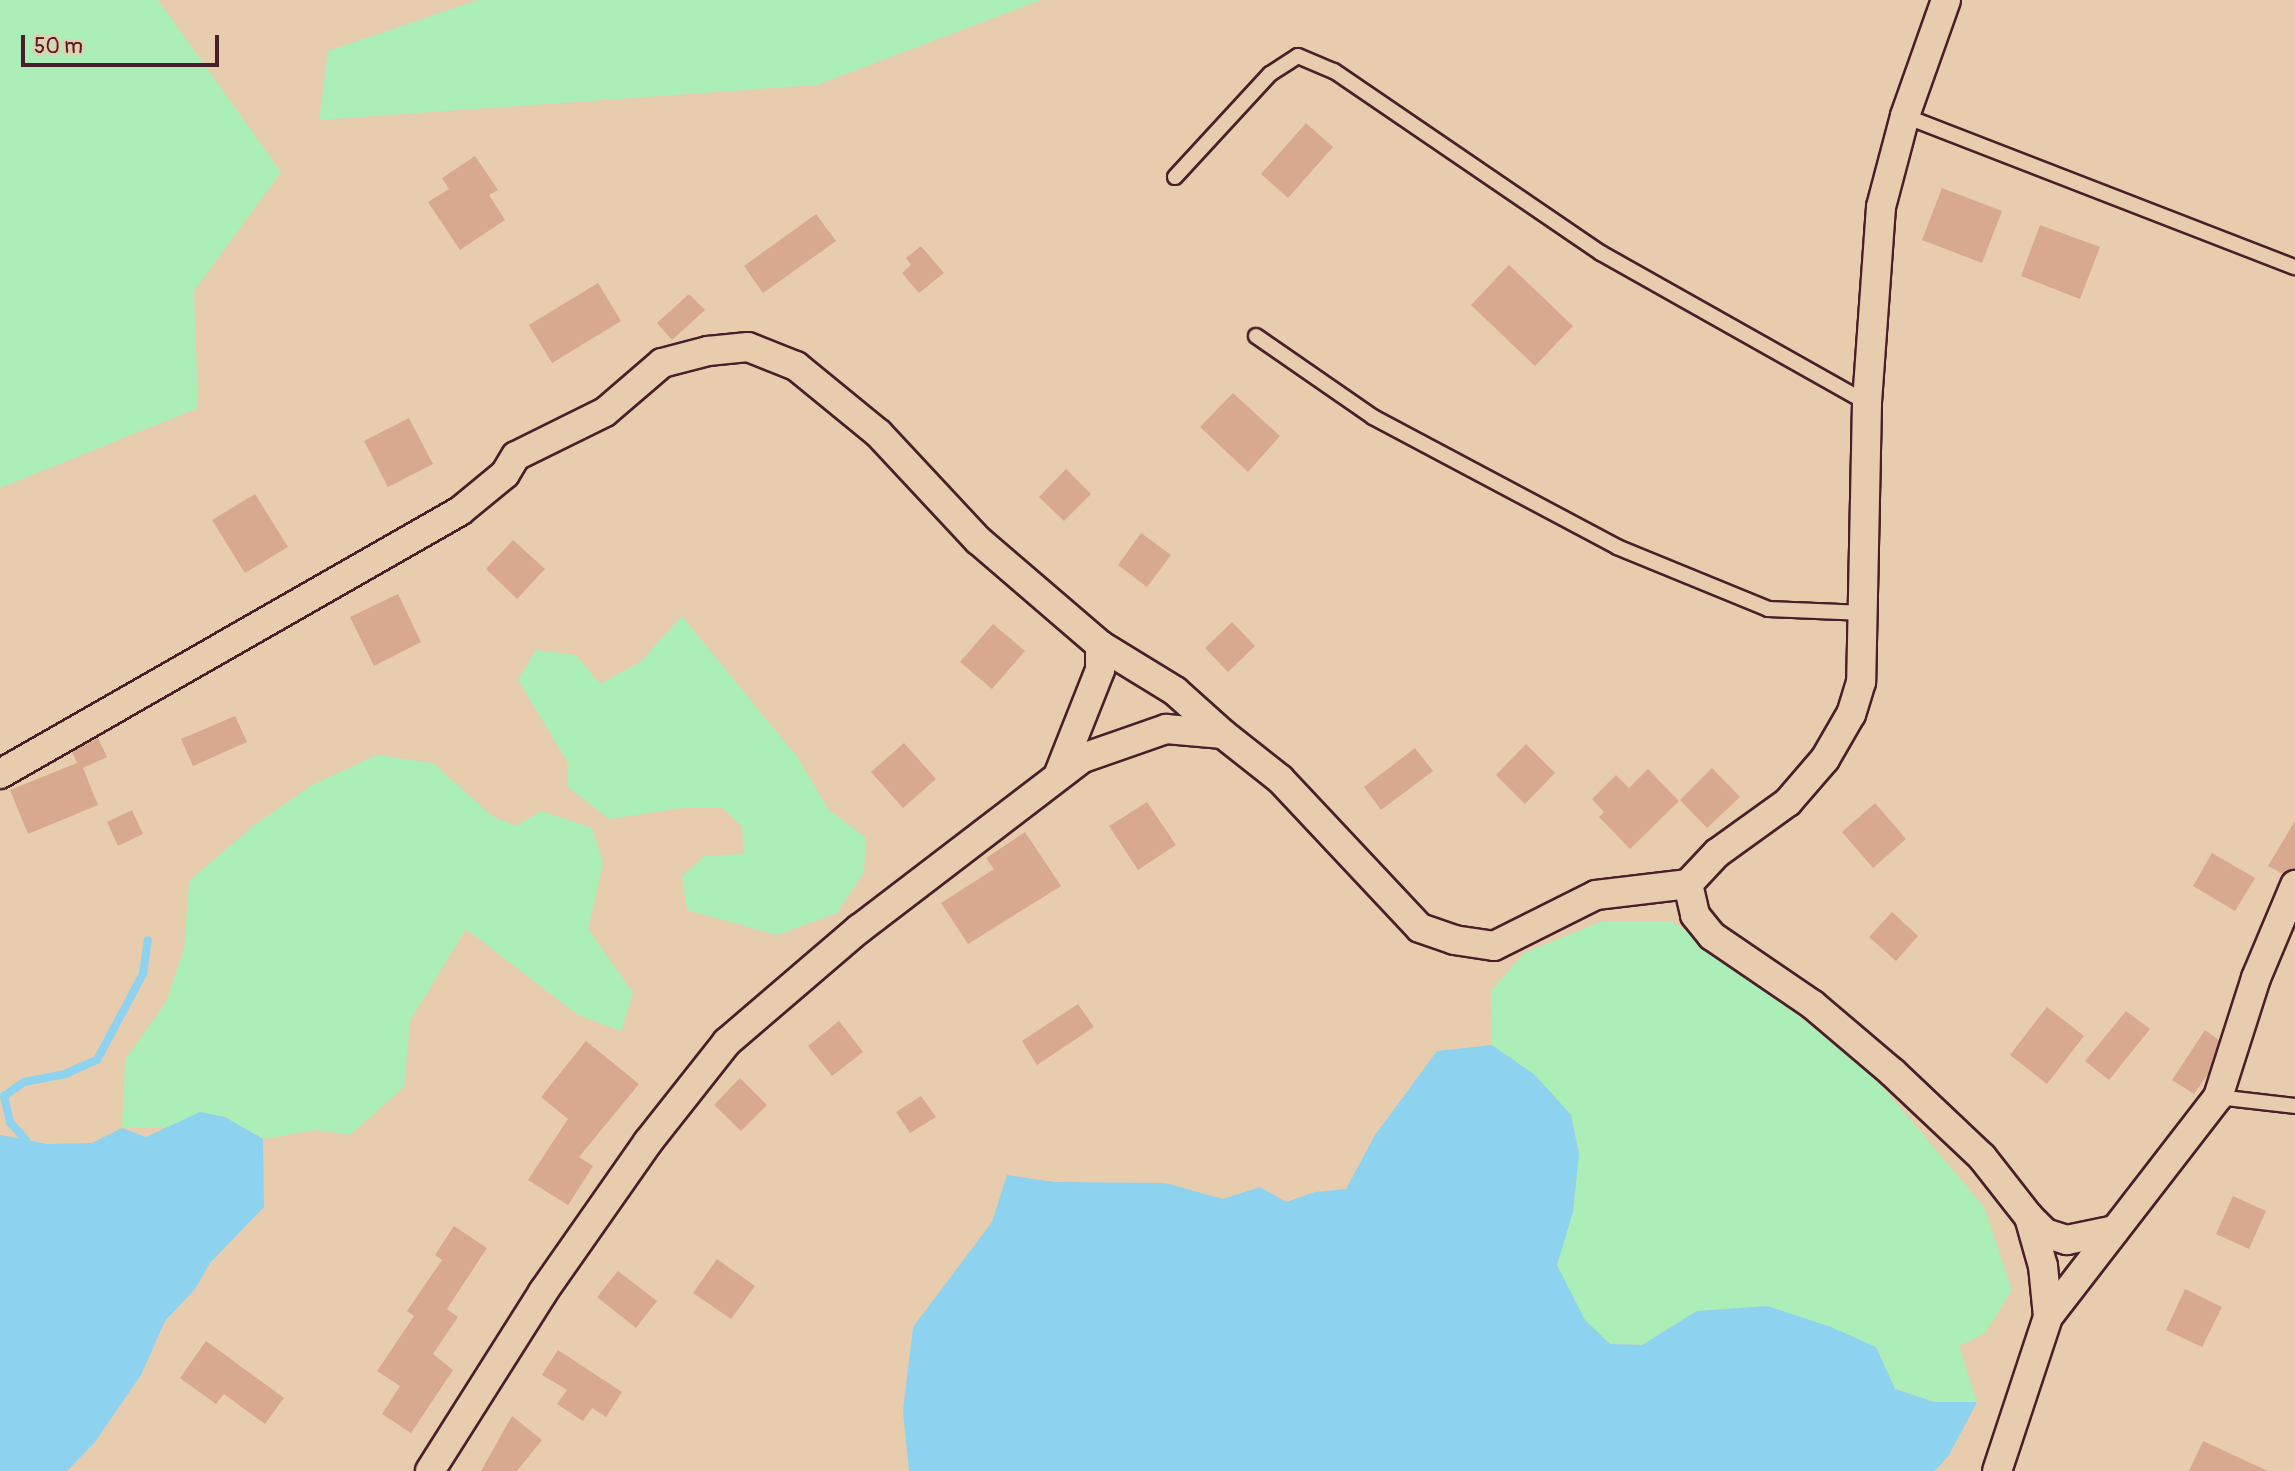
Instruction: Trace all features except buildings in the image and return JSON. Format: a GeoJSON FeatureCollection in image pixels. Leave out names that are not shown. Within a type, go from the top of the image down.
{"type":"FeatureCollection","features":[{"type":"Feature","properties":{"kind":"street"},"geometry":{"type":"LineString","coordinates":[[0,774],[460,511],[505,474],[516,456],[605,412],[662,363],[708,351],[748,347],[796,366],[879,434],[978,540],[1100,645],[1175,691],[1223,734],[1280,779],[1420,928],[1454,940],[1494,946],[1596,895],[1688,884],[1717,853],[1788,802],[1825,759],[1851,714],[1861,682],[1865,613],[1867,403],[1881,207],[1905,116],[1946,0]]}},
{"type":"Feature","properties":{"kind":"street"},"geometry":{"type":"LineString","coordinates":[[1058,776],[1100,670],[1100,645]]}},
{"type":"Feature","properties":{"kind":"street"},"geometry":{"type":"LineString","coordinates":[[430,1471],[551,1281],[648,1142],[727,1042],[859,929],[1083,758],[1166,729],[1223,734]]}},
{"type":"Feature","properties":{"kind":"street"},"geometry":{"type":"LineString","coordinates":[[1688,884],[1695,915],[1712,936],[1813,1004],[1892,1072],[1982,1157],[2029,1217],[2045,1233],[2067,1240],[2115,1230]]}},
{"type":"Feature","properties":{"kind":"street"},"geometry":{"type":"LineString","coordinates":[[1997,1471],[2048,1317],[2218,1097],[2256,978],[2295,885]]}},
{"type":"Feature","properties":{"kind":"street"},"geometry":{"type":"LineString","coordinates":[[2029,1217],[2043,1266],[2048,1317]]}},
{"type":"Feature","properties":{"kind":"lane"},"geometry":{"type":"LineString","coordinates":[[1175,177],[1270,74],[1298,56],[1334,71],[1601,253],[1867,403]]}},
{"type":"Feature","properties":{"kind":"lane"},"geometry":{"type":"LineString","coordinates":[[1905,116],[2295,267]]}},
{"type":"Feature","properties":{"kind":"lane"},"geometry":{"type":"LineString","coordinates":[[1256,336],[1373,417],[1617,547],[1769,609],[1865,613]]}},
{"type":"Feature","properties":{"kind":"lane"},"geometry":{"type":"LineString","coordinates":[[2218,1097],[2295,1106]]}},
{"type":"Feature","properties":{"kind":"green space"},"geometry":{"type":"Polygon","coordinates":[[[0,0],[158,0],[281,172],[194,291],[198,408],[0,488],[0,0]]]}},
{"type":"Feature","properties":{"kind":"green space"},"geometry":{"type":"Polygon","coordinates":[[[478,0],[1041,0],[817,85],[319,120],[328,51],[478,0]]]}},
{"type":"Feature","properties":{"kind":"green space"},"geometry":{"type":"Polygon","coordinates":[[[682,616],[798,758],[828,809],[866,838],[864,872],[837,913],[777,935],[687,910],[682,876],[705,856],[744,854],[742,826],[722,808],[683,808],[609,819],[568,787],[567,761],[518,680],[536,650],[576,655],[600,684],[640,662],[682,616]]]}},
{"type":"Feature","properties":{"kind":"green space"},"geometry":{"type":"Polygon","coordinates":[[[377,755],[433,763],[492,816],[516,826],[541,811],[592,828],[603,863],[588,929],[633,993],[621,1031],[578,1015],[466,929],[410,1021],[404,1087],[350,1135],[316,1130],[263,1139],[225,1117],[200,1112],[170,1128],[122,1128],[125,1060],[166,1002],[184,949],[189,881],[253,826],[312,785],[377,755]]]}},
{"type":"Feature","properties":{"kind":"green space"},"geometry":{"type":"Polygon","coordinates":[[[1603,921],[1672,921],[1768,992],[1871,1073],[1984,1207],[2012,1290],[1985,1333],[1959,1346],[1977,1402],[1934,1402],[1895,1389],[1876,1347],[1697,1311],[1642,1345],[1610,1344],[1585,1320],[1557,1265],[1573,1212],[1579,1154],[1571,1115],[1535,1075],[1492,1045],[1491,991],[1524,953],[1603,921]]]}},
{"type":"Feature","properties":{"kind":"water"},"geometry":{"type":"Polygon","coordinates":[[[1492,1045],[1535,1075],[1571,1115],[1579,1154],[1573,1212],[1557,1265],[1585,1320],[1610,1344],[1642,1345],[1697,1311],[1767,1306],[1831,1327],[1876,1347],[1895,1389],[1934,1402],[1977,1402],[1949,1455],[1935,1471],[909,1471],[903,1411],[913,1327],[992,1222],[1007,1175],[1054,1182],[1165,1183],[1223,1199],[1260,1187],[1286,1202],[1315,1192],[1346,1189],[1375,1135],[1437,1051],[1492,1045]]]}},
{"type":"Feature","properties":{"kind":"water"},"geometry":{"type":"Polygon","coordinates":[[[200,1112],[225,1117],[263,1139],[264,1207],[210,1263],[195,1289],[165,1321],[141,1375],[95,1442],[67,1471],[0,1471],[0,1135],[47,1144],[92,1143],[122,1128],[146,1137],[200,1112]]]}},
{"type":"Feature","properties":{"kind":"waterway"},"geometry":{"type":"LineString","coordinates":[[26,1140],[10,1122],[4,1096],[24,1082],[65,1074],[97,1060],[143,974],[148,940]]}}]}
